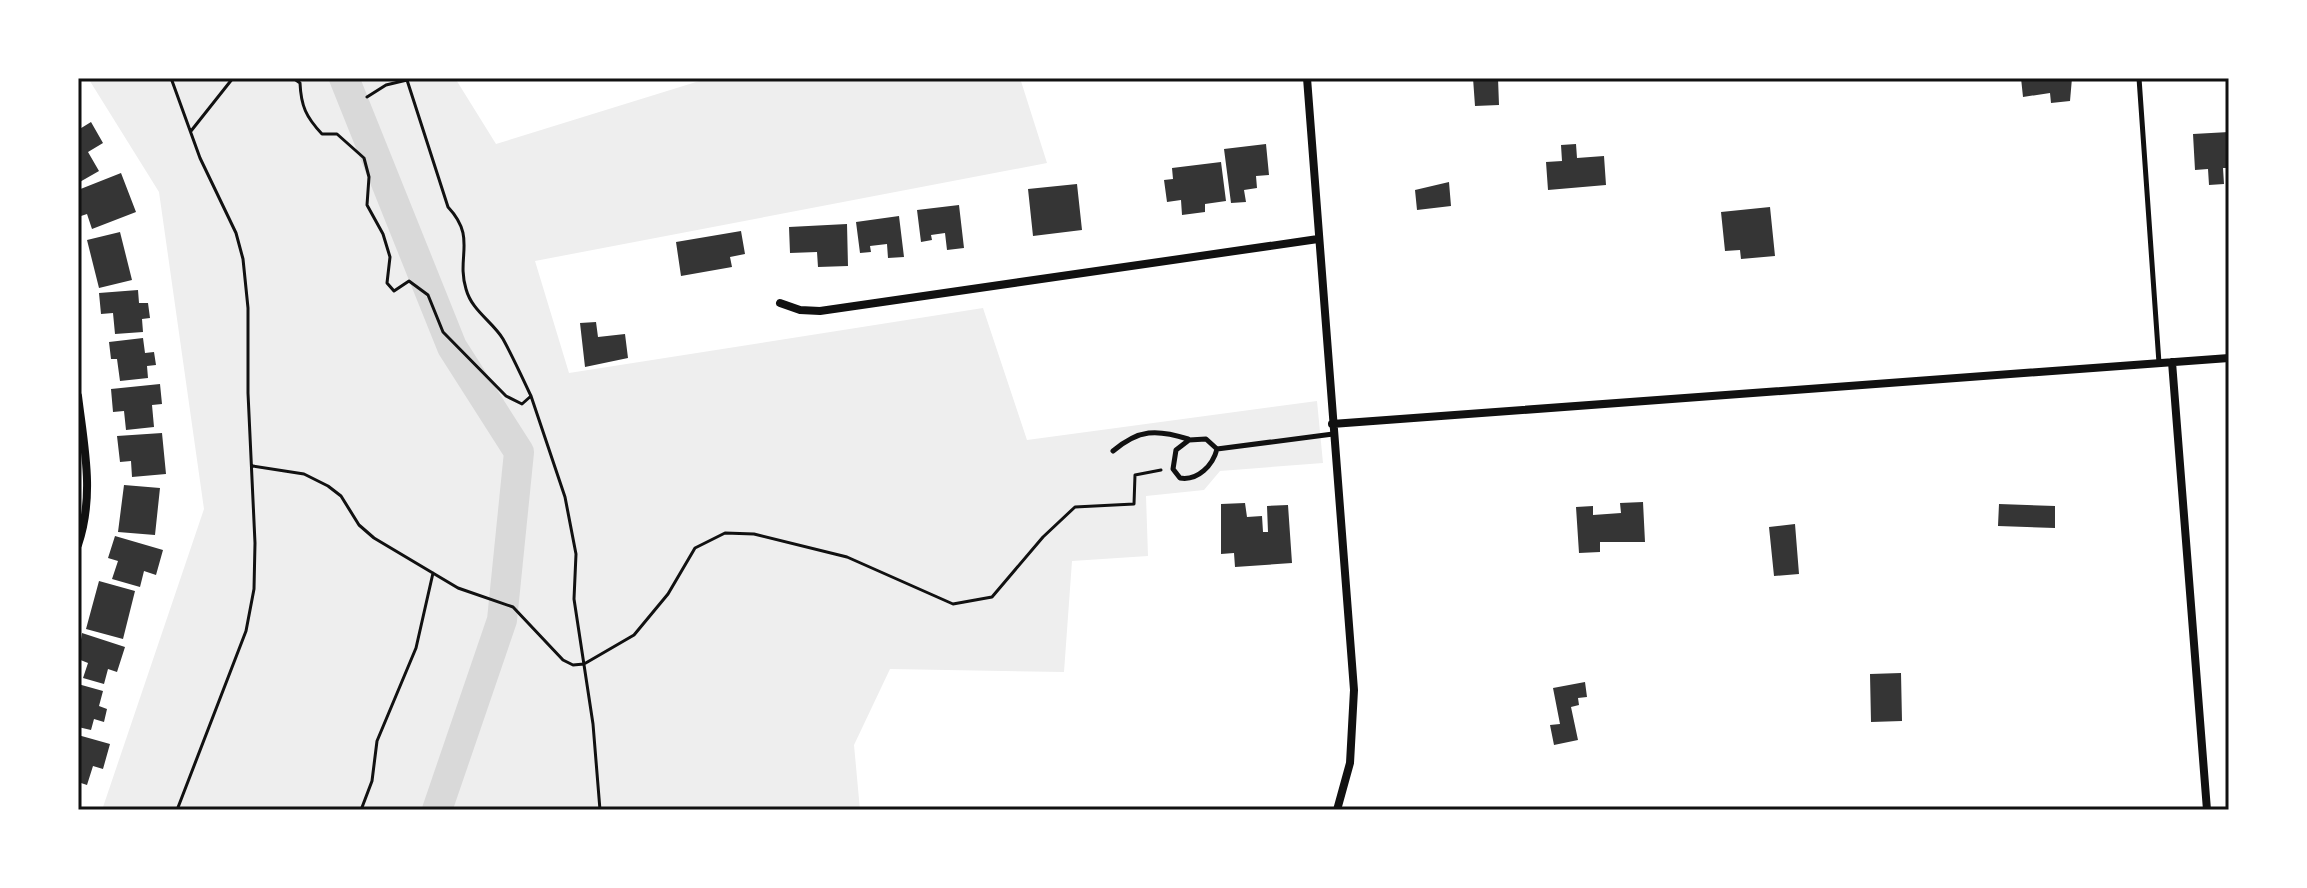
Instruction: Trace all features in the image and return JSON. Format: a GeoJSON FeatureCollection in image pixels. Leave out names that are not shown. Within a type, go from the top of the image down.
{"type":"FeatureCollection","features":[{"type":"Feature","properties":{"kind":"street"},"geometry":{"type":"LineString","coordinates":[[1307,78],[1354,690],[1350,763],[1337,810]]}},
{"type":"Feature","properties":{"kind":"street"},"geometry":{"type":"LineString","coordinates":[[780,303],[800,310],[820,311],[1318,239]]}},
{"type":"Feature","properties":{"kind":"street"},"geometry":{"type":"LineString","coordinates":[[1333,429],[2229,358]]}},
{"type":"Feature","properties":{"kind":"street"},"geometry":{"type":"LineString","coordinates":[[2172,362],[2207,810]]}},
{"type":"Feature","properties":{"kind":"street"},"geometry":{"type":"LineString","coordinates":[[78,396],[89,481],[86,515],[78,545]]}},
{"type":"Feature","properties":{"kind":"lane"},"geometry":{"type":"LineString","coordinates":[[2139,78],[2159,363]]}},
{"type":"Feature","properties":{"kind":"lane"},"geometry":{"type":"LineString","coordinates":[[1217,449],[1333,429]]}},
{"type":"Feature","properties":{"kind":"lane"},"geometry":{"type":"LineString","coordinates":[[1113,451],[1143,432],[1158,430],[1189,440],[1206,439],[1217,449]]}},
{"type":"Feature","properties":{"kind":"lane"},"geometry":{"type":"LineString","coordinates":[[1189,440],[1176,450],[1173,469],[1180,478],[1189,480],[1214,460],[1217,449]]}},
{"type":"Feature","properties":{"kind":"path"},"geometry":{"type":"LineString","coordinates":[[171,78],[190,132],[236,233],[243,259],[248,308],[248,393],[253,466],[254,589],[246,631],[177,810]]}},
{"type":"Feature","properties":{"kind":"path"},"geometry":{"type":"LineString","coordinates":[[190,132],[233,78]]}},
{"type":"Feature","properties":{"kind":"path"},"geometry":{"type":"LineString","coordinates":[[293,78],[300,83],[302,107],[307,117],[322,134],[337,134],[364,158],[369,177],[367,205],[383,234],[390,257],[387,283],[394,291],[409,281],[428,295],[443,332],[506,396],[522,404],[531,396]]}},
{"type":"Feature","properties":{"kind":"path"},"geometry":{"type":"LineString","coordinates":[[367,97],[386,85],[407,80],[448,207],[462,222],[466,238],[465,287],[473,306],[503,339],[531,396],[565,497],[576,554],[574,599],[600,810]]}},
{"type":"Feature","properties":{"kind":"path"},"geometry":{"type":"LineString","coordinates":[[253,466],[304,474],[328,486],[341,496],[359,525],[374,538],[458,588],[513,607],[563,660],[573,665],[584,664],[634,635],[668,594],[695,548],[705,540],[725,533],[754,534],[847,557],[953,604],[980,602],[992,597],[1043,537],[1075,507],[1134,504],[1135,475],[1173,469]]}},
{"type":"Feature","properties":{"kind":"path"},"geometry":{"type":"LineString","coordinates":[[361,810],[372,781],[377,741],[416,648],[433,573]]}},
{"type":"Feature","properties":{"kind":"shaded area"},"geometry":{"type":"Polygon","coordinates":[[[88,78],[455,78],[496,144],[709,78],[1020,78],[1047,163],[535,261],[569,373],[983,308],[1027,440],[1317,401],[1323,463],[1220,471],[1204,490],[1146,496],[1148,556],[1072,561],[1064,672],[890,669],[854,745],[860,810],[102,810],[204,509],[159,192],[88,78]]]}},
{"type":"Feature","properties":{"kind":"building"},"geometry":{"type":"Polygon","coordinates":[[[1473,78],[1498,78],[1499,105],[1475,106],[1473,78]]]}},
{"type":"Feature","properties":{"kind":"building"},"geometry":{"type":"Polygon","coordinates":[[[2021,78],[2072,78],[2070,101],[2051,103],[2050,93],[2023,97],[2021,78]]]}},
{"type":"Feature","properties":{"kind":"building"},"geometry":{"type":"Polygon","coordinates":[[[91,122],[103,143],[88,152],[99,171],[78,183],[78,130],[91,122]]]}},
{"type":"Feature","properties":{"kind":"building"},"geometry":{"type":"Polygon","coordinates":[[[2229,132],[2229,168],[2223,168],[2224,184],[2209,185],[2208,169],[2195,170],[2193,134],[2229,132]]]}},
{"type":"Feature","properties":{"kind":"building"},"geometry":{"type":"Polygon","coordinates":[[[1266,144],[1269,175],[1256,176],[1257,188],[1244,190],[1246,202],[1231,203],[1224,149],[1266,144]]]}},
{"type":"Feature","properties":{"kind":"building"},"geometry":{"type":"Polygon","coordinates":[[[1576,144],[1577,158],[1604,156],[1606,185],[1548,190],[1546,162],[1562,161],[1561,145],[1576,144]]]}},
{"type":"Feature","properties":{"kind":"building"},"geometry":{"type":"Polygon","coordinates":[[[1221,162],[1226,201],[1205,204],[1205,212],[1182,215],[1181,200],[1167,202],[1164,180],[1173,179],[1172,168],[1221,162]]]}},
{"type":"Feature","properties":{"kind":"building"},"geometry":{"type":"Polygon","coordinates":[[[121,173],[136,212],[92,229],[87,214],[78,217],[78,190],[121,173]]]}},
{"type":"Feature","properties":{"kind":"building"},"geometry":{"type":"Polygon","coordinates":[[[1449,182],[1451,206],[1417,210],[1415,190],[1449,182]]]}},
{"type":"Feature","properties":{"kind":"building"},"geometry":{"type":"Polygon","coordinates":[[[1077,184],[1082,230],[1033,236],[1028,189],[1077,184]]]}},
{"type":"Feature","properties":{"kind":"building"},"geometry":{"type":"Polygon","coordinates":[[[959,205],[964,248],[947,250],[945,233],[931,235],[932,240],[921,242],[917,210],[959,205]]]}},
{"type":"Feature","properties":{"kind":"building"},"geometry":{"type":"Polygon","coordinates":[[[1770,207],[1775,256],[1741,259],[1740,250],[1725,251],[1721,212],[1770,207]]]}},
{"type":"Feature","properties":{"kind":"building"},"geometry":{"type":"Polygon","coordinates":[[[899,216],[904,257],[888,258],[887,244],[870,246],[871,252],[860,253],[856,222],[899,216]]]}},
{"type":"Feature","properties":{"kind":"building"},"geometry":{"type":"Polygon","coordinates":[[[847,224],[848,266],[818,267],[817,252],[790,253],[789,227],[847,224]]]}},
{"type":"Feature","properties":{"kind":"building"},"geometry":{"type":"Polygon","coordinates":[[[741,231],[745,254],[730,257],[732,267],[681,276],[676,242],[741,231]]]}},
{"type":"Feature","properties":{"kind":"building"},"geometry":{"type":"Polygon","coordinates":[[[120,232],[132,280],[99,288],[87,240],[120,232]]]}},
{"type":"Feature","properties":{"kind":"building"},"geometry":{"type":"Polygon","coordinates":[[[138,290],[139,303],[148,303],[150,318],[142,319],[143,332],[115,334],[113,313],[101,314],[99,293],[138,290]]]}},
{"type":"Feature","properties":{"kind":"building"},"geometry":{"type":"Polygon","coordinates":[[[596,322],[598,337],[625,334],[628,358],[585,367],[580,323],[596,322]]]}},
{"type":"Feature","properties":{"kind":"building"},"geometry":{"type":"Polygon","coordinates":[[[143,338],[145,353],[154,352],[156,365],[147,366],[148,378],[120,381],[117,359],[111,359],[109,342],[143,338]]]}},
{"type":"Feature","properties":{"kind":"building"},"geometry":{"type":"Polygon","coordinates":[[[160,384],[162,404],[152,405],[154,427],[126,430],[124,411],[113,412],[111,389],[160,384]]]}},
{"type":"Feature","properties":{"kind":"building"},"geometry":{"type":"Polygon","coordinates":[[[162,433],[166,474],[132,477],[131,461],[120,462],[117,436],[162,433]]]}},
{"type":"Feature","properties":{"kind":"building"},"geometry":{"type":"Polygon","coordinates":[[[124,485],[160,488],[155,535],[118,532],[124,485]]]}},
{"type":"Feature","properties":{"kind":"building"},"geometry":{"type":"Polygon","coordinates":[[[1643,502],[1645,542],[1600,542],[1600,552],[1579,553],[1576,507],[1593,506],[1593,515],[1621,513],[1620,503],[1643,502]]]}},
{"type":"Feature","properties":{"kind":"building"},"geometry":{"type":"Polygon","coordinates":[[[1245,503],[1247,517],[1262,516],[1263,532],[1268,532],[1267,506],[1288,505],[1292,563],[1235,567],[1234,553],[1221,554],[1221,504],[1245,503]]]}},
{"type":"Feature","properties":{"kind":"building"},"geometry":{"type":"Polygon","coordinates":[[[1999,504],[2055,506],[2055,528],[1998,526],[1999,504]]]}},
{"type":"Feature","properties":{"kind":"building"},"geometry":{"type":"Polygon","coordinates":[[[1795,524],[1799,574],[1774,576],[1769,527],[1795,524]]]}},
{"type":"Feature","properties":{"kind":"building"},"geometry":{"type":"Polygon","coordinates":[[[115,536],[163,550],[156,575],[144,571],[140,587],[112,579],[118,561],[108,558],[115,536]]]}},
{"type":"Feature","properties":{"kind":"building"},"geometry":{"type":"Polygon","coordinates":[[[99,581],[135,591],[123,639],[86,629],[99,581]]]}},
{"type":"Feature","properties":{"kind":"building"},"geometry":{"type":"Polygon","coordinates":[[[82,633],[125,647],[117,672],[108,669],[104,684],[83,678],[88,663],[78,659],[82,633]]]}},
{"type":"Feature","properties":{"kind":"building"},"geometry":{"type":"Polygon","coordinates":[[[1901,673],[1902,721],[1871,722],[1870,674],[1901,673]]]}},
{"type":"Feature","properties":{"kind":"building"},"geometry":{"type":"Polygon","coordinates":[[[1585,682],[1587,697],[1578,698],[1579,705],[1571,707],[1578,740],[1554,745],[1550,725],[1560,724],[1553,688],[1585,682]]]}},
{"type":"Feature","properties":{"kind":"building"},"geometry":{"type":"Polygon","coordinates":[[[78,684],[103,691],[99,706],[107,709],[104,722],[94,719],[91,730],[78,727],[78,684]]]}},
{"type":"Feature","properties":{"kind":"building"},"geometry":{"type":"Polygon","coordinates":[[[78,735],[110,744],[103,769],[93,766],[87,785],[78,782],[78,735]]]}},
{"type":"Feature","properties":{"kind":"waterway"},"geometry":{"type":"LineString","coordinates":[[344,78],[452,347],[519,452],[502,620],[437,810]]}}]}
